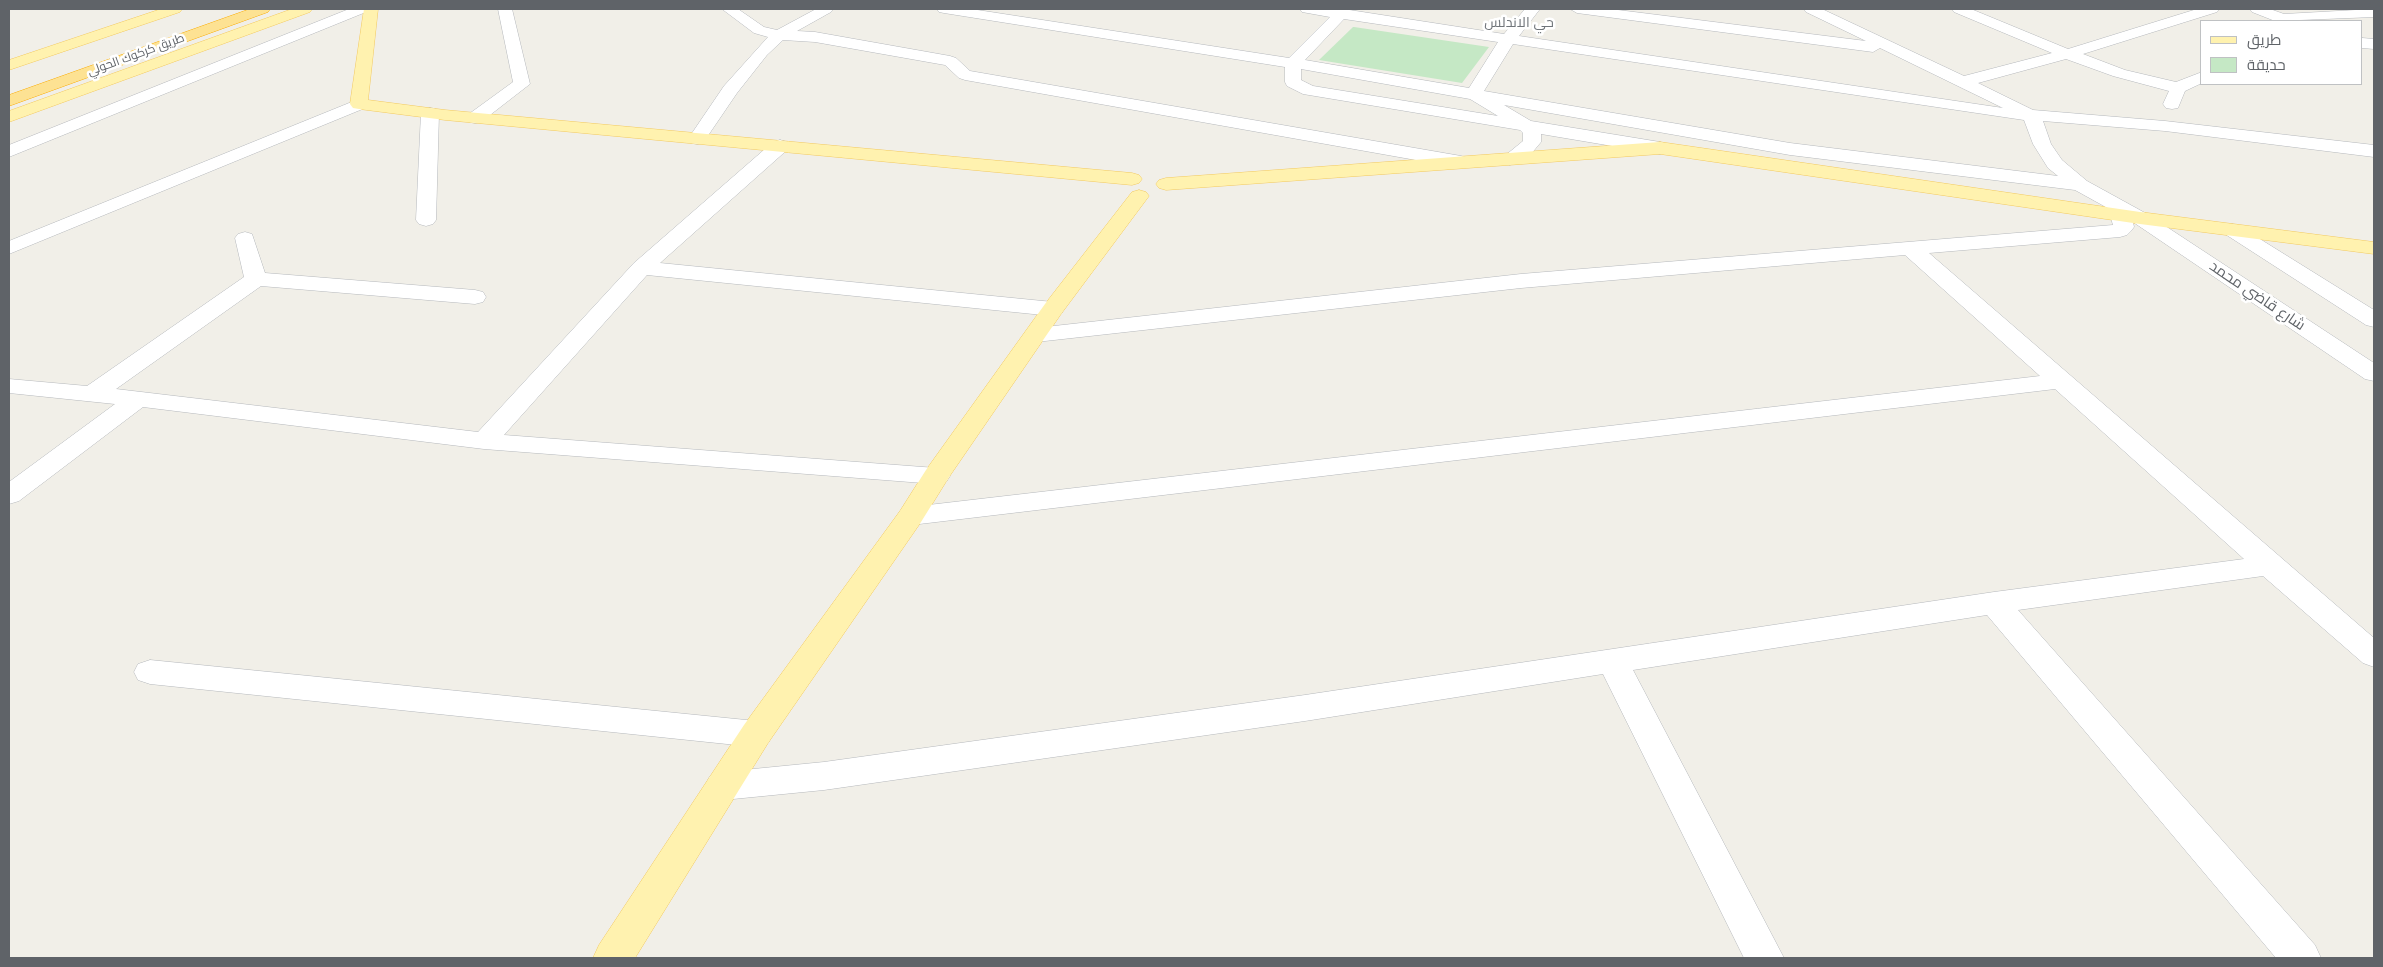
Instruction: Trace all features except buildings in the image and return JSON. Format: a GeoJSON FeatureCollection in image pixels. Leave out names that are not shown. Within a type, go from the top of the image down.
{"type":"FeatureCollection","features":[{"type":"Feature","properties":{"kind":"highway","name":"طريق كركوك الحولي"},"geometry":{"type":"LineString","coordinates":[[9,101],[263,9]]}},
{"type":"Feature","properties":{"kind":"highway","name":"طريق كركوك الحولي"},"geometry":{"type":"LineString","coordinates":[[9,81],[189,18]]}},
{"type":"Feature","properties":{"kind":"main road"},"geometry":{"type":"LineString","coordinates":[[9,65],[175,9]]}},
{"type":"Feature","properties":{"kind":"main road"},"geometry":{"type":"LineString","coordinates":[[9,117],[305,9]]}},
{"type":"Feature","properties":{"kind":"main road"},"geometry":{"type":"LineString","coordinates":[[371,9],[359,104],[475,118],[780,146],[1135,188]]}},
{"type":"Feature","properties":{"kind":"main road"},"geometry":{"type":"LineString","coordinates":[[614,958],[756,734],[912,516],[936,476],[1036,335],[1135,188],[1149,177],[1160,179],[1166,184],[1660,148],[2130,217],[2374,248]]}},
{"type":"Feature","properties":{"kind":"street"},"geometry":{"type":"LineString","coordinates":[[9,151],[361,9]]}},
{"type":"Feature","properties":{"kind":"street"},"geometry":{"type":"LineString","coordinates":[[475,118],[522,84],[505,9]]}},
{"type":"Feature","properties":{"kind":"street"},"geometry":{"type":"LineString","coordinates":[[729,9],[759,30],[779,35],[814,37],[950,60],[967,82],[1461,162]]}},
{"type":"Feature","properties":{"kind":"street"},"geometry":{"type":"LineString","coordinates":[[697,139],[730,90],[761,52],[779,35],[826,9]]}},
{"type":"Feature","properties":{"kind":"street"},"geometry":{"type":"LineString","coordinates":[[944,9],[1293,63],[1790,149],[2080,185]]}},
{"type":"Feature","properties":{"kind":"street"},"geometry":{"type":"LineString","coordinates":[[1308,9],[2029,115],[2164,126],[2374,151]]}},
{"type":"Feature","properties":{"kind":"street"},"geometry":{"type":"LineString","coordinates":[[1474,94],[1508,39],[1533,9]]}},
{"type":"Feature","properties":{"kind":"street"},"geometry":{"type":"LineString","coordinates":[[1577,9],[1896,50]]}},
{"type":"Feature","properties":{"kind":"street"},"geometry":{"type":"LineString","coordinates":[[1811,9],[2029,115],[2035,123],[2042,144],[2055,164],[2080,185]]}},
{"type":"Feature","properties":{"kind":"street"},"geometry":{"type":"LineString","coordinates":[[1959,9],[2067,54],[2119,73],[2178,88],[2200,78]]}},
{"type":"Feature","properties":{"kind":"street"},"geometry":{"type":"LineString","coordinates":[[1962,82],[2067,54],[2212,9]]}},
{"type":"Feature","properties":{"kind":"street"},"geometry":{"type":"LineString","coordinates":[[2257,9],[2286,20],[2374,13]]}},
{"type":"Feature","properties":{"kind":"street"},"geometry":{"type":"LineString","coordinates":[[1342,13],[1293,63],[1293,82],[1310,90],[1660,148]]}},
{"type":"Feature","properties":{"kind":"street"},"geometry":{"type":"LineString","coordinates":[[2164,126],[2178,88]]}},
{"type":"Feature","properties":{"kind":"street"},"geometry":{"type":"LineString","coordinates":[[1474,94],[1525,125],[1532,132],[1532,142],[1524,150],[1510,158]]}},
{"type":"Feature","properties":{"kind":"street"},"geometry":{"type":"LineString","coordinates":[[9,248],[359,104]]}},
{"type":"Feature","properties":{"kind":"street"},"geometry":{"type":"LineString","coordinates":[[426,220],[430,113]]}},
{"type":"Feature","properties":{"kind":"street"},"geometry":{"type":"LineString","coordinates":[[1606,117],[1624,132],[1626,142]]}},
{"type":"Feature","properties":{"kind":"street"},"geometry":{"type":"LineString","coordinates":[[484,441],[642,268],[780,146]]}},
{"type":"Feature","properties":{"kind":"street","name":"شارع قاضي محمد"},"geometry":{"type":"LineString","coordinates":[[2080,185],[2374,374]]}},
{"type":"Feature","properties":{"kind":"street"},"geometry":{"type":"LineString","coordinates":[[1036,335],[1521,280],[1912,250],[2120,231],[2130,217]]}},
{"type":"Feature","properties":{"kind":"street"},"geometry":{"type":"LineString","coordinates":[[2232,230],[2374,320]]}},
{"type":"Feature","properties":{"kind":"street"},"geometry":{"type":"LineString","coordinates":[[245,238],[256,279]]}},
{"type":"Feature","properties":{"kind":"street"},"geometry":{"type":"LineString","coordinates":[[1912,250],[2374,656]]}},
{"type":"Feature","properties":{"kind":"street"},"geometry":{"type":"LineString","coordinates":[[642,268],[1053,309]]}},
{"type":"Feature","properties":{"kind":"street"},"geometry":{"type":"LineString","coordinates":[[93,394],[256,279],[475,297]]}},
{"type":"Feature","properties":{"kind":"street"},"geometry":{"type":"LineString","coordinates":[[912,516],[2063,381]]}},
{"type":"Feature","properties":{"kind":"street"},"geometry":{"type":"LineString","coordinates":[[9,386],[138,399],[484,441],[936,476]]}},
{"type":"Feature","properties":{"kind":"street"},"geometry":{"type":"LineString","coordinates":[[9,495],[138,399]]}},
{"type":"Feature","properties":{"kind":"street"},"geometry":{"type":"LineString","coordinates":[[723,786],[824,776],[1305,708],[1994,603],[2269,565]]}},
{"type":"Feature","properties":{"kind":"street"},"geometry":{"type":"LineString","coordinates":[[1994,603],[2301,958]]}},
{"type":"Feature","properties":{"kind":"street"},"geometry":{"type":"LineString","coordinates":[[1612,661],[1764,958]]}},
{"type":"Feature","properties":{"kind":"street"},"geometry":{"type":"LineString","coordinates":[[150,672],[756,734]]}},
{"type":"Feature","properties":{"kind":"green space"},"geometry":{"type":"Polygon","coordinates":[[[1353,27],[1489,47],[1462,83],[1319,60],[1353,27]]]}},
{"type":"Feature","properties":{"kind":"district","name":"حي الاندلس"},"geometry":{"type":"Point","coordinates":[1519,23]}}]}
